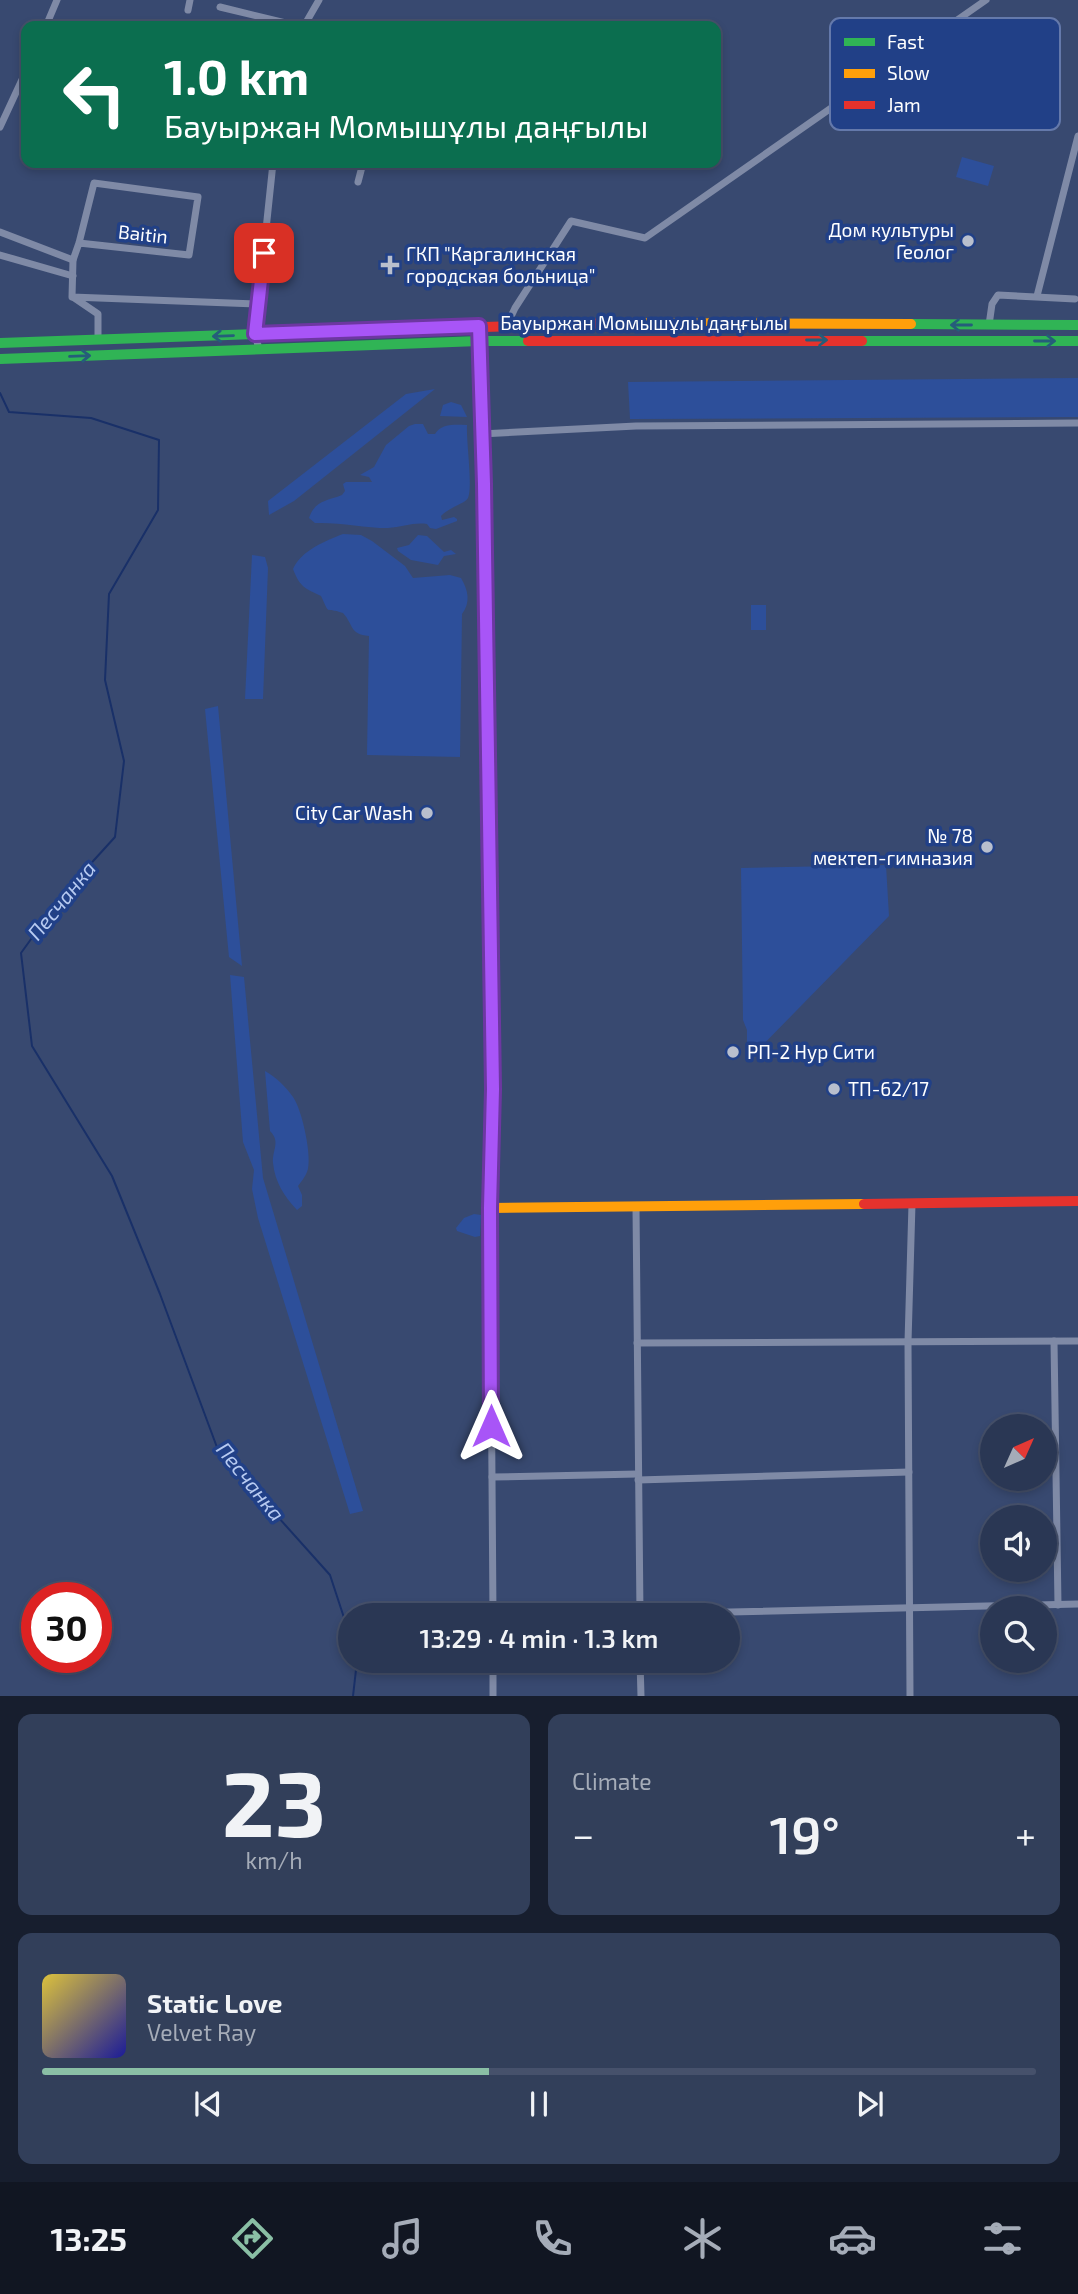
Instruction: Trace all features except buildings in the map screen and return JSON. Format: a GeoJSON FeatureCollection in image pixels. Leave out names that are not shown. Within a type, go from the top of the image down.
{"type":"FeatureCollection","features":[{"type":"Feature","properties":{"kind":"main road","name":"Бауыржан Момышұлы даңғылы"},"geometry":{"type":"LineString","coordinates":[[3,343],[590,323],[1078,325]]}},
{"type":"Feature","properties":{"kind":"main road"},"geometry":{"type":"LineString","coordinates":[[588,339],[590,323]]}},
{"type":"Feature","properties":{"kind":"main road"},"geometry":{"type":"LineString","coordinates":[[479,326],[493,1089],[490,1208],[1078,1201]]}},
{"type":"Feature","properties":{"kind":"main road","name":"Бауыржан Момышұлы даңғылы"},"geometry":{"type":"LineString","coordinates":[[0,359],[588,339],[1078,341]]}},
{"type":"Feature","properties":{"kind":"street"},"geometry":{"type":"LineString","coordinates":[[48,21],[57,0]]}},
{"type":"Feature","properties":{"kind":"street"},"geometry":{"type":"LineString","coordinates":[[188,10],[190,0]]}},
{"type":"Feature","properties":{"kind":"street"},"geometry":{"type":"LineString","coordinates":[[307,21],[319,0]]}},
{"type":"Feature","properties":{"kind":"street"},"geometry":{"type":"LineString","coordinates":[[960,18],[986,0]]}},
{"type":"Feature","properties":{"kind":"street"},"geometry":{"type":"LineString","coordinates":[[220,7],[277,21]]}},
{"type":"Feature","properties":{"kind":"street"},"geometry":{"type":"LineString","coordinates":[[0,127],[21,82]]}},
{"type":"Feature","properties":{"kind":"street"},"geometry":{"type":"LineString","coordinates":[[507,325],[571,221],[645,238],[830,109]]}},
{"type":"Feature","properties":{"kind":"street"},"geometry":{"type":"LineString","coordinates":[[1037,296],[1078,136]]}},
{"type":"Feature","properties":{"kind":"street"},"geometry":{"type":"LineString","coordinates":[[259,349],[255,334],[273,168]]}},
{"type":"Feature","properties":{"kind":"street"},"geometry":{"type":"LineString","coordinates":[[358,182],[362,168]]}},
{"type":"Feature","properties":{"kind":"street","name":"Baitin"},"geometry":{"type":"LineString","coordinates":[[72,297],[73,260],[94,183],[198,197],[189,255],[79,243]]}},
{"type":"Feature","properties":{"kind":"street"},"geometry":{"type":"LineString","coordinates":[[0,233],[73,260]]}},
{"type":"Feature","properties":{"kind":"street"},"geometry":{"type":"LineString","coordinates":[[0,255],[73,276]]}},
{"type":"Feature","properties":{"kind":"street"},"geometry":{"type":"LineString","coordinates":[[989,325],[992,304],[998,295],[1074,299]]}},
{"type":"Feature","properties":{"kind":"street"},"geometry":{"type":"LineString","coordinates":[[72,297],[259,304]]}},
{"type":"Feature","properties":{"kind":"street"},"geometry":{"type":"LineString","coordinates":[[72,297],[98,314],[98,340]]}},
{"type":"Feature","properties":{"kind":"street"},"geometry":{"type":"LineString","coordinates":[[481,434],[636,426],[1078,424]]}},
{"type":"Feature","properties":{"kind":"street"},"geometry":{"type":"LineString","coordinates":[[909,1696],[908,1342],[912,1204]]}},
{"type":"Feature","properties":{"kind":"street"},"geometry":{"type":"LineString","coordinates":[[636,1207],[640,1603]]}},
{"type":"Feature","properties":{"kind":"street"},"geometry":{"type":"LineString","coordinates":[[490,1208],[493,1603]]}},
{"type":"Feature","properties":{"kind":"street"},"geometry":{"type":"LineString","coordinates":[[1054,1341],[1058,1605]]}},
{"type":"Feature","properties":{"kind":"street"},"geometry":{"type":"LineString","coordinates":[[636,1343],[1078,1341]]}},
{"type":"Feature","properties":{"kind":"street"},"geometry":{"type":"LineString","coordinates":[[492,1477],[909,1472]]}},
{"type":"Feature","properties":{"kind":"street"},"geometry":{"type":"LineString","coordinates":[[740,1611],[1078,1604]]}},
{"type":"Feature","properties":{"kind":"street"},"geometry":{"type":"LineString","coordinates":[[493,1673],[493,1696]]}},
{"type":"Feature","properties":{"kind":"street"},"geometry":{"type":"LineString","coordinates":[[640,1673],[641,1696]]}},
{"type":"Feature","properties":{"kind":"shaded area"},"geometry":{"type":"Polygon","coordinates":[[[962,157],[994,166],[988,186],[956,177],[962,157]]]}},
{"type":"Feature","properties":{"kind":"shaded area"},"geometry":{"type":"Polygon","coordinates":[[[1078,378],[1078,417],[630,419],[628,382],[1078,378]]]}},
{"type":"Feature","properties":{"kind":"shaded area"},"geometry":{"type":"Polygon","coordinates":[[[435,389],[294,501],[269,515],[268,501],[406,394],[435,389]]]}},
{"type":"Feature","properties":{"kind":"shaded area"},"geometry":{"type":"Polygon","coordinates":[[[451,402],[461,405],[467,417],[440,416],[443,405],[451,402]]]}},
{"type":"Feature","properties":{"kind":"shaded area"},"geometry":{"type":"Polygon","coordinates":[[[415,424],[423,424],[428,434],[435,434],[449,425],[467,425],[470,484],[468,498],[441,516],[442,520],[454,517],[457,521],[436,529],[427,524],[388,528],[315,523],[309,518],[318,504],[342,495],[345,491],[343,484],[346,482],[372,482],[369,477],[360,475],[374,467],[386,445],[415,424]]]}},
{"type":"Feature","properties":{"kind":"shaded area"},"geometry":{"type":"Polygon","coordinates":[[[343,534],[361,535],[372,541],[405,566],[413,578],[450,575],[461,578],[467,592],[467,600],[462,614],[460,757],[367,755],[369,636],[355,631],[343,613],[328,610],[321,596],[303,586],[293,569],[308,551],[343,534]]]}},
{"type":"Feature","properties":{"kind":"shaded area"},"geometry":{"type":"Polygon","coordinates":[[[418,535],[427,536],[444,552],[451,550],[456,554],[444,556],[438,565],[411,560],[398,551],[397,548],[409,545],[418,535]]]}},
{"type":"Feature","properties":{"kind":"shaded area"},"geometry":{"type":"Polygon","coordinates":[[[252,555],[265,557],[268,568],[263,699],[245,699],[252,555]]]}},
{"type":"Feature","properties":{"kind":"shaded area"},"geometry":{"type":"Polygon","coordinates":[[[751,605],[766,605],[766,630],[751,630],[751,605]]]}},
{"type":"Feature","properties":{"kind":"shaded area"},"geometry":{"type":"Polygon","coordinates":[[[218,706],[242,966],[229,957],[205,709],[218,706]]]}},
{"type":"Feature","properties":{"kind":"shaded area"},"geometry":{"type":"Polygon","coordinates":[[[886,865],[889,916],[752,1056],[747,1054],[747,1030],[743,1020],[741,868],[886,865]]]}},
{"type":"Feature","properties":{"kind":"shaded area"},"geometry":{"type":"Polygon","coordinates":[[[230,975],[244,977],[263,1178],[363,1511],[350,1514],[258,1218],[252,1189],[254,1170],[243,1142],[230,975]]]}},
{"type":"Feature","properties":{"kind":"shaded area"},"geometry":{"type":"Polygon","coordinates":[[[265,1071],[280,1082],[293,1097],[303,1123],[309,1156],[306,1174],[298,1186],[302,1195],[302,1206],[297,1210],[281,1188],[274,1170],[276,1143],[270,1131],[265,1071]]]}},
{"type":"Feature","properties":{"kind":"shaded area"},"geometry":{"type":"Polygon","coordinates":[[[474,1214],[481,1215],[480,1236],[457,1231],[456,1228],[464,1218],[474,1214]]]}},
{"type":"Feature","properties":{"kind":"waterway","name":"Песчанка"},"geometry":{"type":"LineString","coordinates":[[0,393],[9,412],[91,418],[159,440],[158,510],[109,594],[105,680],[124,761],[115,837],[65,892],[21,953],[32,1046],[112,1176],[160,1294],[218,1450],[330,1575],[339,1603]]}},
{"type":"Feature","properties":{"kind":"waterway","name":"Песчанка"},"geometry":{"type":"LineString","coordinates":[[353,1696],[356,1673]]}},
{"type":"Feature","properties":{"kind":"traffic: fast"},"geometry":{"type":"LineString","coordinates":[[911,324],[1078,325]]}},
{"type":"Feature","properties":{"kind":"traffic: fast"},"geometry":{"type":"LineString","coordinates":[[0,343],[344,331]]}},
{"type":"Feature","properties":{"kind":"traffic: fast"},"geometry":{"type":"LineString","coordinates":[[0,359],[528,341]]}},
{"type":"Feature","properties":{"kind":"traffic: fast"},"geometry":{"type":"LineString","coordinates":[[862,341],[1078,341]]}},
{"type":"Feature","properties":{"kind":"traffic: fast"},"geometry":{"type":"LineString","coordinates":[[486,638],[493,1094]]}},
{"type":"Feature","properties":{"kind":"traffic: slow"},"geometry":{"type":"LineString","coordinates":[[618,323],[911,324]]}},
{"type":"Feature","properties":{"kind":"traffic: slow"},"geometry":{"type":"LineString","coordinates":[[479,341],[486,638]]}},
{"type":"Feature","properties":{"kind":"traffic: slow"},"geometry":{"type":"LineString","coordinates":[[493,1094],[490,1208],[864,1204]]}},
{"type":"Feature","properties":{"kind":"traffic: jam"},"geometry":{"type":"LineString","coordinates":[[344,331],[618,323]]}},
{"type":"Feature","properties":{"kind":"traffic: jam"},"geometry":{"type":"LineString","coordinates":[[528,341],[862,341]]}},
{"type":"Feature","properties":{"kind":"traffic: jam"},"geometry":{"type":"LineString","coordinates":[[864,1204],[1078,1201]]}},
{"type":"Feature","properties":{"kind":"place","name":"Дом культуры Геолог"},"geometry":{"type":"Point","coordinates":[968,241]}},
{"type":"Feature","properties":{"kind":"place","name":"ГКП \"Каргалинская городская больница\""},"geometry":{"type":"Point","coordinates":[390,265]}},
{"type":"Feature","properties":{"kind":"place","name":"City Car Wash"},"geometry":{"type":"Point","coordinates":[427,813]}},
{"type":"Feature","properties":{"kind":"place","name":"№ 78 мектеп-гимназия"},"geometry":{"type":"Point","coordinates":[987,847]}},
{"type":"Feature","properties":{"kind":"place","name":"РП-2 Нур Сити"},"geometry":{"type":"Point","coordinates":[733,1052]}},
{"type":"Feature","properties":{"kind":"place","name":"ТП-62/17"},"geometry":{"type":"Point","coordinates":[834,1089]}},
{"type":"Feature","properties":{"kind":"route"},"geometry":{"type":"LineString","coordinates":[[264,253],[255,334],[479,326],[484,484],[493,1089],[490,1208],[491,1426]]}}]}
